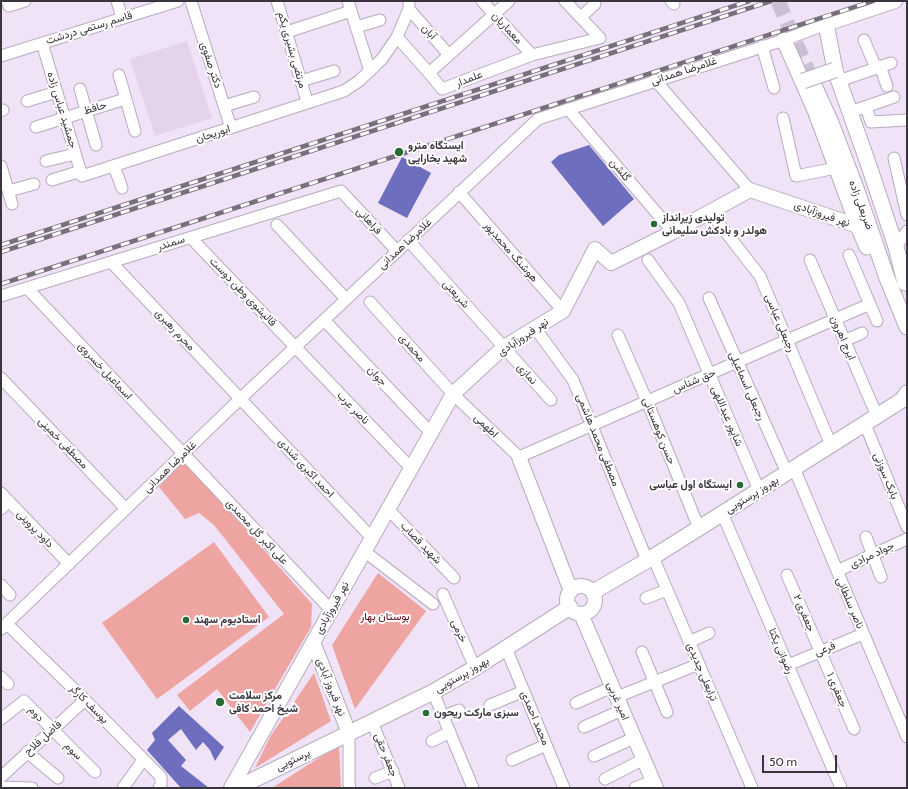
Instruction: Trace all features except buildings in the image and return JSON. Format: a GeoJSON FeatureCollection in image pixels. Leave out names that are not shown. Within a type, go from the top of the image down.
{"type":"FeatureCollection","features":[{"type":"Feature","properties":{"kind":"main road"},"geometry":{"type":"LineString","coordinates":[[826,24],[836,75],[896,247],[906,285]]}},
{"type":"Feature","properties":{"kind":"main road"},"geometry":{"type":"LineString","coordinates":[[784,40],[812,81],[815,110],[858,226],[871,255],[887,278]]}},
{"type":"Feature","properties":{"kind":"main road"},"geometry":{"type":"LineString","coordinates":[[812,81],[836,75]]}},
{"type":"Feature","properties":{"kind":"main road","name":"ضربعلی زاده"},"geometry":{"type":"LineString","coordinates":[[812,81],[831,123],[887,278],[907,327]]}},
{"type":"Feature","properties":{"kind":"main road","name":"ضربعلی زاده"},"geometry":{"type":"LineString","coordinates":[[812,81],[906,285]]}},
{"type":"Feature","properties":{"kind":"main road","name":"بهروز پرستویی"},"geometry":{"type":"LineString","coordinates":[[593,592],[650,559],[865,424],[905,397]]}},
{"type":"Feature","properties":{"kind":"main road","name":"بهروز پرستویی"},"geometry":{"type":"LineString","coordinates":[[350,733],[433,692],[476,668],[506,648],[576,610]]}},
{"type":"Feature","properties":{"kind":"main road","name":"پرستویی"},"geometry":{"type":"LineString","coordinates":[[237,788],[350,733]]}},
{"type":"Feature","properties":{"kind":"street"},"geometry":{"type":"LineString","coordinates":[[6,3],[25,1]]}},
{"type":"Feature","properties":{"kind":"street"},"geometry":{"type":"LineString","coordinates":[[117,1],[122,18]]}},
{"type":"Feature","properties":{"kind":"street","name":"قاسم رستمی دردشت"},"geometry":{"type":"LineString","coordinates":[[1,56],[178,1]]}},
{"type":"Feature","properties":{"kind":"street","name":"دکتر صفوی"},"geometry":{"type":"LineString","coordinates":[[191,1],[231,128]]}},
{"type":"Feature","properties":{"kind":"street","name":"مرتضی بشیری یکم"},"geometry":{"type":"LineString","coordinates":[[277,1],[306,98]]}},
{"type":"Feature","properties":{"kind":"street","name":"معماریان"},"geometry":{"type":"LineString","coordinates":[[482,1],[532,55]]}},
{"type":"Feature","properties":{"kind":"street"},"geometry":{"type":"LineString","coordinates":[[397,37],[429,74],[509,1]]}},
{"type":"Feature","properties":{"kind":"street"},"geometry":{"type":"LineString","coordinates":[[565,1],[581,17],[595,4]]}},
{"type":"Feature","properties":{"kind":"street","name":"غلامرضا همدانی"},"geometry":{"type":"LineString","coordinates":[[3,627],[240,398],[538,119],[655,80],[784,40],[895,1]]}},
{"type":"Feature","properties":{"kind":"street","name":"ابوریحان"},"geometry":{"type":"LineString","coordinates":[[52,180],[114,166],[344,91],[359,81],[382,59],[397,37],[409,5]]}},
{"type":"Feature","properties":{"kind":"street","name":"آبان"},"geometry":{"type":"LineString","coordinates":[[409,5],[449,55]]}},
{"type":"Feature","properties":{"kind":"street"},"geometry":{"type":"LineString","coordinates":[[287,32],[349,6],[370,70]]}},
{"type":"Feature","properties":{"kind":"street","name":"علمدار"},"geometry":{"type":"LineString","coordinates":[[429,74],[442,89],[532,55],[600,38],[581,17]]}},
{"type":"Feature","properties":{"kind":"street"},"geometry":{"type":"LineString","coordinates":[[356,27],[380,20]]}},
{"type":"Feature","properties":{"kind":"street"},"geometry":{"type":"LineString","coordinates":[[864,40],[882,66],[887,86]]}},
{"type":"Feature","properties":{"kind":"street","name":"جمشید عباس زاده"},"geometry":{"type":"LineString","coordinates":[[42,43],[81,174]]}},
{"type":"Feature","properties":{"kind":"street"},"geometry":{"type":"LineString","coordinates":[[762,46],[774,88]]}},
{"type":"Feature","properties":{"kind":"street"},"geometry":{"type":"LineString","coordinates":[[836,75],[882,66]]}},
{"type":"Feature","properties":{"kind":"street"},"geometry":{"type":"LineString","coordinates":[[301,81],[334,71]]}},
{"type":"Feature","properties":{"kind":"street"},"geometry":{"type":"LineString","coordinates":[[119,75],[135,131]]}},
{"type":"Feature","properties":{"kind":"street"},"geometry":{"type":"LineString","coordinates":[[564,311],[595,250],[611,263],[673,232],[750,190],[655,80]]}},
{"type":"Feature","properties":{"kind":"street"},"geometry":{"type":"LineString","coordinates":[[80,89],[96,145]]}},
{"type":"Feature","properties":{"kind":"street"},"geometry":{"type":"LineString","coordinates":[[27,101],[57,92]]}},
{"type":"Feature","properties":{"kind":"street"},"geometry":{"type":"LineString","coordinates":[[224,106],[254,97]]}},
{"type":"Feature","properties":{"kind":"street"},"geometry":{"type":"LineString","coordinates":[[850,112],[894,97]]}},
{"type":"Feature","properties":{"kind":"street","name":"حافظ"},"geometry":{"type":"LineString","coordinates":[[65,118],[125,99]]}},
{"type":"Feature","properties":{"kind":"street"},"geometry":{"type":"LineString","coordinates":[[866,107],[871,122],[907,120]]}},
{"type":"Feature","properties":{"kind":"street","name":"گلشن"},"geometry":{"type":"LineString","coordinates":[[568,108],[673,232]]}},
{"type":"Feature","properties":{"kind":"street"},"geometry":{"type":"LineString","coordinates":[[36,127],[65,118]]}},
{"type":"Feature","properties":{"kind":"street"},"geometry":{"type":"LineString","coordinates":[[783,118],[796,176],[836,168]]}},
{"type":"Feature","properties":{"kind":"street"},"geometry":{"type":"LineString","coordinates":[[46,161],[76,154]]}},
{"type":"Feature","properties":{"kind":"street"},"geometry":{"type":"LineString","coordinates":[[894,158],[907,215]]}},
{"type":"Feature","properties":{"kind":"street"},"geometry":{"type":"LineString","coordinates":[[1,166],[12,204]]}},
{"type":"Feature","properties":{"kind":"street"},"geometry":{"type":"LineString","coordinates":[[114,166],[122,188]]}},
{"type":"Feature","properties":{"kind":"street"},"geometry":{"type":"LineString","coordinates":[[9,191],[34,184]]}},
{"type":"Feature","properties":{"kind":"street","name":"نهر فیروزآبادی"},"geometry":{"type":"LineString","coordinates":[[750,190],[858,226]]}},
{"type":"Feature","properties":{"kind":"street","name":"سمندر"},"geometry":{"type":"LineString","coordinates":[[1,296],[341,191]]}},
{"type":"Feature","properties":{"kind":"street","name":"فراهانی"},"geometry":{"type":"LineString","coordinates":[[341,191],[397,251]]}},
{"type":"Feature","properties":{"kind":"street","name":"هوشنگ محمدپور"},"geometry":{"type":"LineString","coordinates":[[459,192],[564,311]]}},
{"type":"Feature","properties":{"kind":"street","name":"رجبعلی عباسی"},"geometry":{"type":"LineString","coordinates":[[710,212],[760,276],[831,445]]}},
{"type":"Feature","properties":{"kind":"street"},"geometry":{"type":"LineString","coordinates":[[277,225],[346,299]]}},
{"type":"Feature","properties":{"kind":"street"},"geometry":{"type":"LineString","coordinates":[[896,247],[907,231]]}},
{"type":"Feature","properties":{"kind":"street","name":"قالیشوی وطن دوست"},"geometry":{"type":"LineString","coordinates":[[191,238],[295,347]]}},
{"type":"Feature","properties":{"kind":"street","name":"شریعتی"},"geometry":{"type":"LineString","coordinates":[[408,240],[504,348]]}},
{"type":"Feature","properties":{"kind":"street"},"geometry":{"type":"LineString","coordinates":[[849,255],[878,321]]}},
{"type":"Feature","properties":{"kind":"street","name":"شاپور عبداللهی"},"geometry":{"type":"LineString","coordinates":[[648,260],[679,303],[759,490]]}},
{"type":"Feature","properties":{"kind":"street","name":"ایرج اهرون"},"geometry":{"type":"LineString","coordinates":[[810,260],[877,416]]}},
{"type":"Feature","properties":{"kind":"street","name":"محرم رهبری"},"geometry":{"type":"LineString","coordinates":[[111,262],[240,398]]}},
{"type":"Feature","properties":{"kind":"street","name":"اسماعیل خسروی"},"geometry":{"type":"LineString","coordinates":[[27,288],[184,453]]}},
{"type":"Feature","properties":{"kind":"street","name":"رجبعلی اسماعیلی"},"geometry":{"type":"LineString","coordinates":[[709,298],[737,362],[790,471]]}},
{"type":"Feature","properties":{"kind":"street","name":"محمدی"},"geometry":{"type":"LineString","coordinates":[[370,302],[453,394]]}},
{"type":"Feature","properties":{"kind":"street","name":"حق شناس"},"geometry":{"type":"LineString","coordinates":[[519,457],[870,304]]}},
{"type":"Feature","properties":{"kind":"street","name":"نهر فیروزآبادی"},"geometry":{"type":"LineString","coordinates":[[231,788],[453,394],[504,348],[534,328],[564,311]]}},
{"type":"Feature","properties":{"kind":"street","name":"جوان"},"geometry":{"type":"LineString","coordinates":[[324,320],[431,433]]}},
{"type":"Feature","properties":{"kind":"street","name":"مصطفی محمد هاشمی"},"geometry":{"type":"LineString","coordinates":[[534,328],[573,380],[650,559]]}},
{"type":"Feature","properties":{"kind":"street"},"geometry":{"type":"LineString","coordinates":[[844,341],[862,333]]}},
{"type":"Feature","properties":{"kind":"street","name":"حسن کوهستانی"},"geometry":{"type":"LineString","coordinates":[[618,335],[699,528]]}},
{"type":"Feature","properties":{"kind":"street","name":"ناصر عرب"},"geometry":{"type":"LineString","coordinates":[[295,347],[411,468]]}},
{"type":"Feature","properties":{"kind":"street","name":"نمازی"},"geometry":{"type":"LineString","coordinates":[[504,348],[551,400]]}},
{"type":"Feature","properties":{"kind":"street","name":"مصطفی خمینی"},"geometry":{"type":"LineString","coordinates":[[1,378],[126,509]]}},
{"type":"Feature","properties":{"kind":"street","name":"اطهمی"},"geometry":{"type":"LineString","coordinates":[[453,394],[519,457]]}},
{"type":"Feature","properties":{"kind":"street","name":"احمد اکبری شندی"},"geometry":{"type":"LineString","coordinates":[[240,398],[372,538]]}},
{"type":"Feature","properties":{"kind":"street","name":"بابک سوزنی"},"geometry":{"type":"LineString","coordinates":[[865,424],[907,528]]}},
{"type":"Feature","properties":{"kind":"street","name":"علی اکبر گل محمدی"},"geometry":{"type":"LineString","coordinates":[[184,453],[331,610]]}},
{"type":"Feature","properties":{"kind":"street"},"geometry":{"type":"LineString","coordinates":[[519,457],[571,591]]}},
{"type":"Feature","properties":{"kind":"street","name":"ناصر سلطانی"},"geometry":{"type":"LineString","coordinates":[[790,471],[837,571],[907,737]]}},
{"type":"Feature","properties":{"kind":"street","name":"داود پروینی"},"geometry":{"type":"LineString","coordinates":[[4,501],[69,564]]}},
{"type":"Feature","properties":{"kind":"street","name":"شهید قصاب"},"geometry":{"type":"LineString","coordinates":[[388,509],[454,578]]}},
{"type":"Feature","properties":{"kind":"street","name":"رضوانی یکتا"},"geometry":{"type":"LineString","coordinates":[[722,513],[841,788]]}},
{"type":"Feature","properties":{"kind":"street"},"geometry":{"type":"LineString","coordinates":[[866,536],[880,577]]}},
{"type":"Feature","properties":{"kind":"street","name":"جواد مرادی"},"geometry":{"type":"LineString","coordinates":[[837,571],[907,539]]}},
{"type":"Feature","properties":{"kind":"street"},"geometry":{"type":"LineString","coordinates":[[364,551],[433,604]]}},
{"type":"Feature","properties":{"kind":"street","name":"ترابعلی جدیدی"},"geometry":{"type":"LineString","coordinates":[[650,559],[667,590],[752,788]]}},
{"type":"Feature","properties":{"kind":"street","name":"جعفری ۲"},"geometry":{"type":"LineString","coordinates":[[787,575],[820,651]]}},
{"type":"Feature","properties":{"kind":"street"},"geometry":{"type":"LineString","coordinates":[[1,585],[10,595]]}},
{"type":"Feature","properties":{"kind":"street"},"geometry":{"type":"LineString","coordinates":[[583,586],[589,588],[593,592],[595,599],[594,607],[589,612],[576,610],[568,602],[568,596],[576,587],[583,586]]}},
{"type":"Feature","properties":{"kind":"street"},"geometry":{"type":"LineString","coordinates":[[646,598],[667,590]]}},
{"type":"Feature","properties":{"kind":"street","name":"خرمی"},"geometry":{"type":"LineString","coordinates":[[444,594],[476,668]]}},
{"type":"Feature","properties":{"kind":"street","name":"امیر غربی"},"geometry":{"type":"LineString","coordinates":[[576,610],[615,692],[654,784]]}},
{"type":"Feature","properties":{"kind":"street","name":"یوسف کارگر"},"geometry":{"type":"LineString","coordinates":[[3,627],[85,700],[161,777],[161,785],[159,788]]}},
{"type":"Feature","properties":{"kind":"street"},"geometry":{"type":"LineString","coordinates":[[689,642],[710,633]]}},
{"type":"Feature","properties":{"kind":"street","name":"فرعی"},"geometry":{"type":"LineString","coordinates":[[788,665],[863,634]]}},
{"type":"Feature","properties":{"kind":"street","name":"نهر فیروز آبادی"},"geometry":{"type":"LineString","coordinates":[[313,642],[350,733]]}},
{"type":"Feature","properties":{"kind":"street","name":"محمد احمدی"},"geometry":{"type":"LineString","coordinates":[[506,648],[564,788]]}},
{"type":"Feature","properties":{"kind":"street","name":"جعفری ۱"},"geometry":{"type":"LineString","coordinates":[[820,651],[854,729]]}},
{"type":"Feature","properties":{"kind":"street"},"geometry":{"type":"LineString","coordinates":[[642,652],[667,712]]}},
{"type":"Feature","properties":{"kind":"street"},"geometry":{"type":"LineString","coordinates":[[576,703],[655,682],[699,664]]}},
{"type":"Feature","properties":{"kind":"street"},"geometry":{"type":"LineString","coordinates":[[490,705],[524,691]]}},
{"type":"Feature","properties":{"kind":"street"},"geometry":{"type":"LineString","coordinates":[[433,692],[473,788]]}},
{"type":"Feature","properties":{"kind":"street","name":"فاضل فلاح"},"geometry":{"type":"LineString","coordinates":[[1,777],[85,700]]}},
{"type":"Feature","properties":{"kind":"street","name":"دوم"},"geometry":{"type":"LineString","coordinates":[[1,719],[24,701],[52,730]]}},
{"type":"Feature","properties":{"kind":"street"},"geometry":{"type":"LineString","coordinates":[[444,716],[459,710]]}},
{"type":"Feature","properties":{"kind":"street"},"geometry":{"type":"LineString","coordinates":[[584,728],[622,710]]}},
{"type":"Feature","properties":{"kind":"street","name":"جعفر حقی"},"geometry":{"type":"LineString","coordinates":[[372,722],[399,788]]}},
{"type":"Feature","properties":{"kind":"street","name":"سوم"},"geometry":{"type":"LineString","coordinates":[[52,730],[95,772]]}},
{"type":"Feature","properties":{"kind":"street"},"geometry":{"type":"LineString","coordinates":[[432,741],[450,732]]}},
{"type":"Feature","properties":{"kind":"street"},"geometry":{"type":"LineString","coordinates":[[350,733],[350,788]]}},
{"type":"Feature","properties":{"kind":"street"},"geometry":{"type":"LineString","coordinates":[[594,756],[634,738]]}},
{"type":"Feature","properties":{"kind":"street"},"geometry":{"type":"LineString","coordinates":[[512,760],[546,745]]}},
{"type":"Feature","properties":{"kind":"street"},"geometry":{"type":"LineString","coordinates":[[27,752],[58,778]]}},
{"type":"Feature","properties":{"kind":"street"},"geometry":{"type":"LineString","coordinates":[[605,779],[644,759]]}},
{"type":"Feature","properties":{"kind":"street"},"geometry":{"type":"LineString","coordinates":[[123,788],[143,760]]}},
{"type":"Feature","properties":{"kind":"street"},"geometry":{"type":"LineString","coordinates":[[376,778],[393,771]]}},
{"type":"Feature","properties":{"kind":"street"},"geometry":{"type":"LineString","coordinates":[[635,788],[654,784]]}},
{"type":"Feature","properties":{"kind":"street"},"geometry":{"type":"LineString","coordinates":[[1,787],[32,788]]}},
{"type":"Feature","properties":{"kind":"shaded area"},"geometry":{"type":"Polygon","coordinates":[[[187,41],[212,118],[155,136],[130,59],[187,41]]]}},
{"type":"Feature","properties":{"kind":"green space"},"geometry":{"type":"Polygon","coordinates":[[[184,460],[312,604],[311,627],[250,732],[217,689],[190,711],[177,695],[284,614],[214,525],[199,513],[185,519],[159,487],[184,460]]]}},
{"type":"Feature","properties":{"kind":"green space","name":"استادیوم سهند"},"geometry":{"type":"Polygon","coordinates":[[[214,542],[269,617],[157,699],[102,623],[214,542]]]}},
{"type":"Feature","properties":{"kind":"green space","name":"بوستان بهار"},"geometry":{"type":"Polygon","coordinates":[[[378,573],[426,611],[355,709],[332,645],[378,573]]]}},
{"type":"Feature","properties":{"kind":"green space"},"geometry":{"type":"Polygon","coordinates":[[[314,673],[331,721],[255,768],[270,737],[314,673]]]}},
{"type":"Feature","properties":{"kind":"green space"},"geometry":{"type":"Polygon","coordinates":[[[339,745],[341,788],[272,788],[339,745]]]}},
{"type":"Feature","properties":{"kind":"tunnel"},"geometry":{"type":"LineString","coordinates":[[778,1],[813,83]]}},
{"type":"Feature","properties":{"kind":"railway"},"geometry":{"type":"LineString","coordinates":[[1,245],[749,1]]}},
{"type":"Feature","properties":{"kind":"railway"},"geometry":{"type":"LineString","coordinates":[[1,252],[771,1]]}},
{"type":"Feature","properties":{"kind":"railway"},"geometry":{"type":"LineString","coordinates":[[1,284],[873,1]]}},
{"type":"Feature","properties":{"kind":"place","name":"ایستگاه مترو شهید بخارایی"},"geometry":{"type":"Point","coordinates":[399,152]}},
{"type":"Feature","properties":{"kind":"place","name":"تولیدی زیرانداز هولدر و بادکش سلیمانی"},"geometry":{"type":"Point","coordinates":[654,224]}},
{"type":"Feature","properties":{"kind":"place","name":"ایستگاه اول عباسی"},"geometry":{"type":"Point","coordinates":[740,485]}},
{"type":"Feature","properties":{"kind":"place","name":"استادیوم سهند"},"geometry":{"type":"Point","coordinates":[186,620]}},
{"type":"Feature","properties":{"kind":"place","name":"مرکز سلامت شیخ احمد کافی"},"geometry":{"type":"Point","coordinates":[220,702]}},
{"type":"Feature","properties":{"kind":"place","name":"سبزی مارکت ریحون"},"geometry":{"type":"Point","coordinates":[426,713]}}]}
